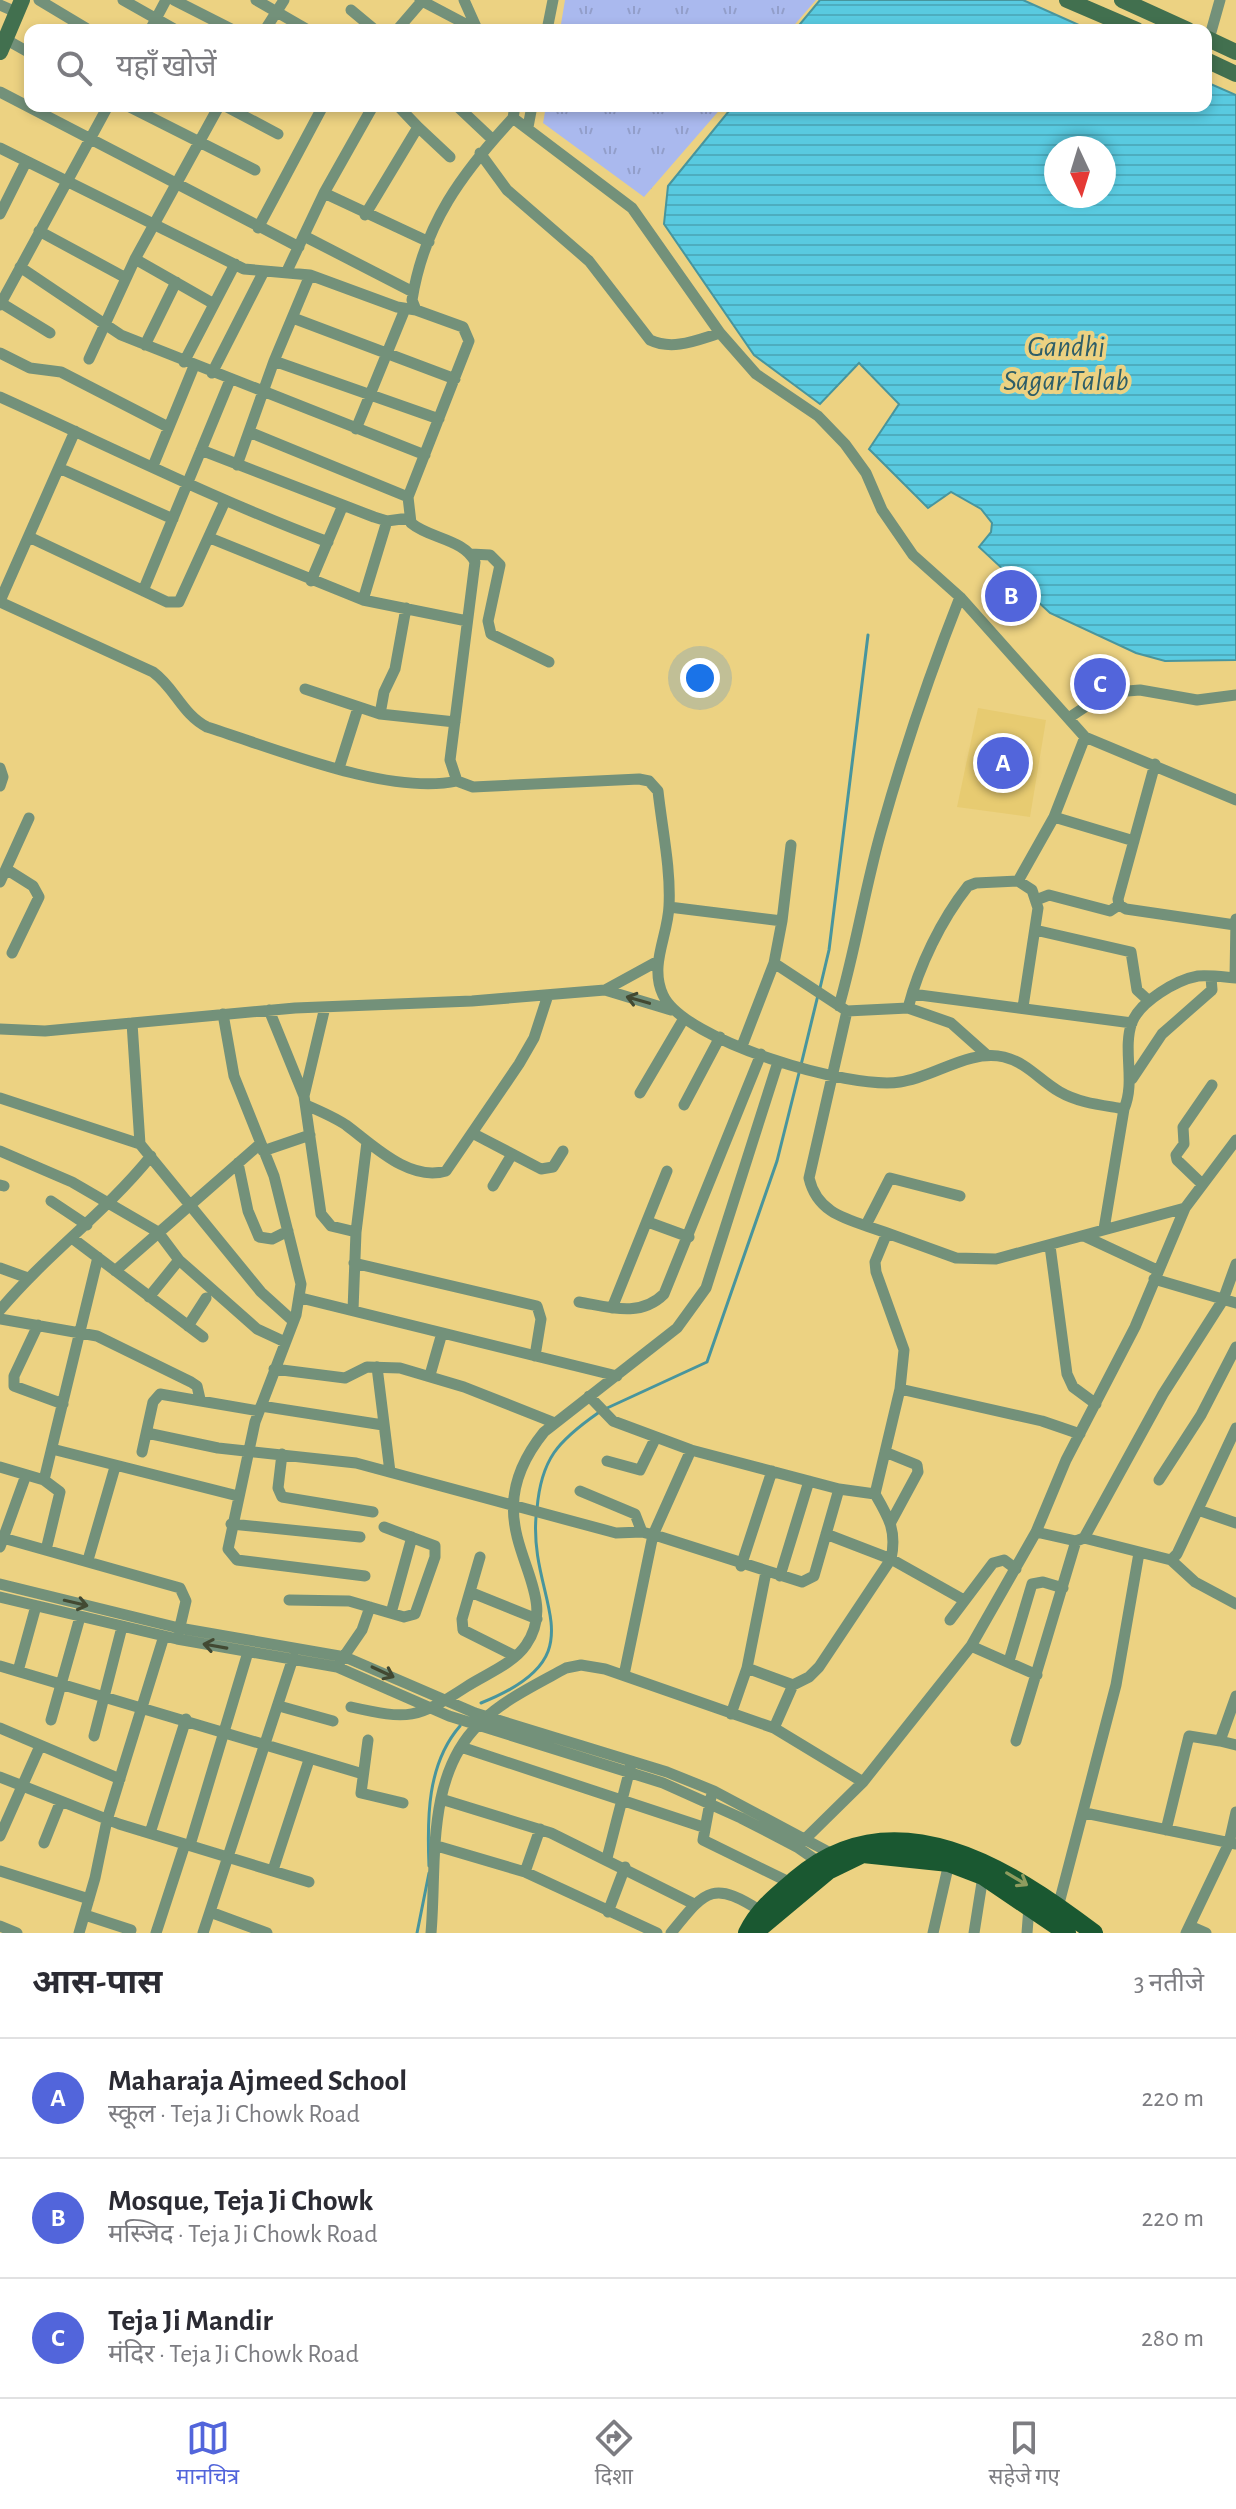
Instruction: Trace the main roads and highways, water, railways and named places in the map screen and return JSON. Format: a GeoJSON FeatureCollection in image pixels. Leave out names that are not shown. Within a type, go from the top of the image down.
{"type":"FeatureCollection","features":[{"type":"Feature","properties":{"kind":"main road"},"geometry":{"type":"LineString","coordinates":[[1067,0],[1123,24]]}},
{"type":"Feature","properties":{"kind":"main road"},"geometry":{"type":"LineString","coordinates":[[1122,0],[1175,24]]}},
{"type":"Feature","properties":{"kind":"main road"},"geometry":{"type":"LineString","coordinates":[[3,46],[21,3]]}},
{"type":"Feature","properties":{"kind":"main road"},"geometry":{"type":"LineString","coordinates":[[1212,41],[1236,52]]}},
{"type":"Feature","properties":{"kind":"main road"},"geometry":{"type":"LineString","coordinates":[[1212,63],[1236,74]]}},
{"type":"Feature","properties":{"kind":"main road"},"geometry":{"type":"LineString","coordinates":[[760,1925],[791,1883],[862,1843],[894,1842],[960,1852],[992,1864],[1060,1921]]}},
{"type":"Feature","properties":{"kind":"main road"},"geometry":{"type":"LineString","coordinates":[[760,1925],[831,1861],[863,1854],[949,1863],[983,1876],[1029,1907],[1094,1933]]}},
{"type":"Feature","properties":{"kind":"water"},"geometry":{"type":"Polygon","coordinates":[[[820,0],[1023,0],[1077,24],[800,24],[820,0]]]}},
{"type":"Feature","properties":{"kind":"water","name":"Gandhi Sagar Talab"},"geometry":{"type":"Polygon","coordinates":[[[1212,85],[1236,95],[1236,660],[1165,661],[1136,653],[1050,613],[979,547],[991,532],[992,523],[981,509],[951,492],[928,508],[869,449],[899,404],[859,363],[820,404],[754,355],[664,224],[668,186],[728,112],[1212,112],[1212,85]]]}},
{"type":"Feature","properties":{"kind":"waterway"},"geometry":{"type":"LineString","coordinates":[[820,988],[829,950],[868,635]]}},
{"type":"Feature","properties":{"kind":"waterway"},"geometry":{"type":"LineString","coordinates":[[801,1065],[818,995]]}},
{"type":"Feature","properties":{"kind":"waterway"},"geometry":{"type":"LineString","coordinates":[[605,1409],[707,1362],[777,1161],[799,1073]]}},
{"type":"Feature","properties":{"kind":"waterway"},"geometry":{"type":"LineString","coordinates":[[537,1509],[543,1477],[554,1453],[562,1442],[598,1413]]}},
{"type":"Feature","properties":{"kind":"waterway"},"geometry":{"type":"LineString","coordinates":[[481,1703],[518,1685],[540,1666],[550,1646],[551,1625],[537,1548],[536,1517]]}},
{"type":"Feature","properties":{"kind":"waterway"},"geometry":{"type":"LineString","coordinates":[[429,1866],[431,1792],[441,1757],[460,1726]]}},
{"type":"Feature","properties":{"kind":"waterway"},"geometry":{"type":"LineString","coordinates":[[417,1933],[429,1873]]}},
{"type":"Feature","properties":{"kind":"place","name":"Mosque, Teja Ji Chowk"},"geometry":{"type":"Point","coordinates":[1011,596]}},
{"type":"Feature","properties":{"kind":"place","name":"Teja Ji Mandir"},"geometry":{"type":"Point","coordinates":[1100,684]}},
{"type":"Feature","properties":{"kind":"place","name":"Maharaja Ajmeed School"},"geometry":{"type":"Point","coordinates":[1003,763]}}]}
